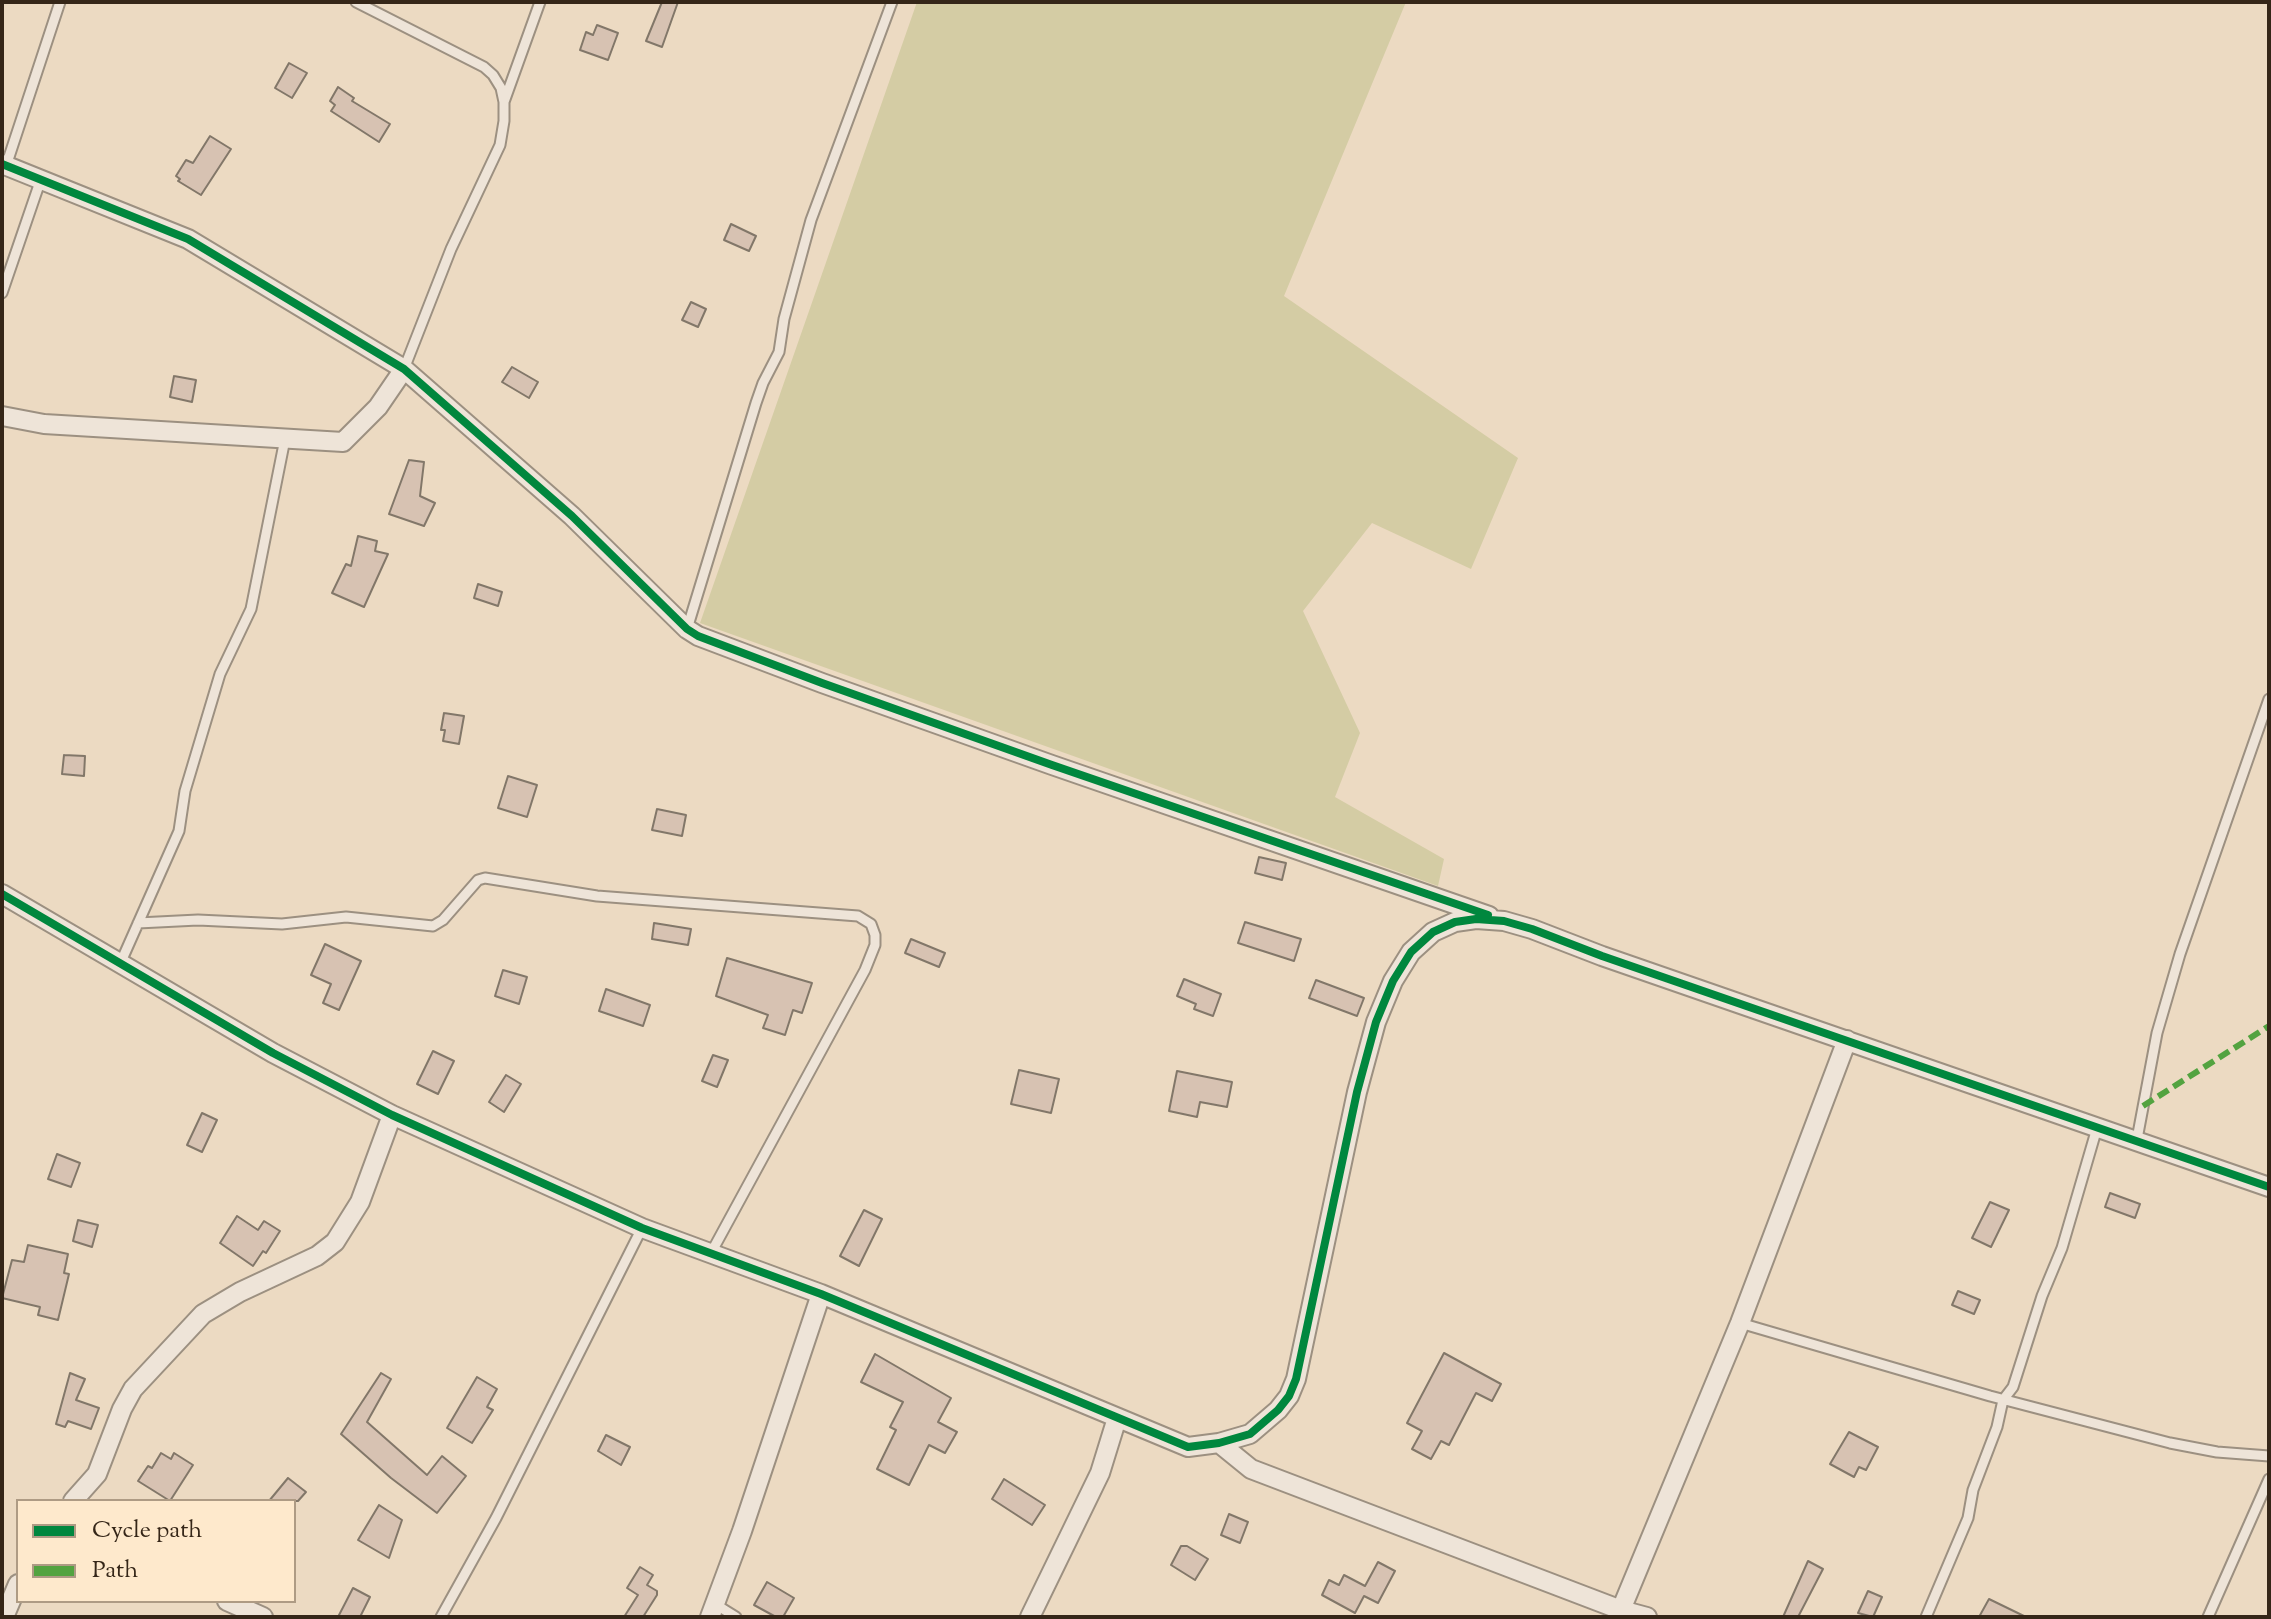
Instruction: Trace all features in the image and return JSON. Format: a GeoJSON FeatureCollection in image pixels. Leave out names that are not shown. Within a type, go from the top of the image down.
{"type":"FeatureCollection","features":[{"type":"Feature","properties":{"kind":"street"},"geometry":{"type":"LineString","coordinates":[[4,165],[188,239],[404,369],[572,516],[687,629],[836,689],[2269,1187]]}},
{"type":"Feature","properties":{"kind":"street"},"geometry":{"type":"LineString","coordinates":[[2,416],[44,424],[343,442],[378,407],[404,369]]}},
{"type":"Feature","properties":{"kind":"street"},"geometry":{"type":"LineString","coordinates":[[2,894],[333,1087],[392,1115],[642,1228],[821,1294],[1188,1447],[1219,1443],[1250,1434],[1265,1423],[1289,1396],[1296,1379],[1357,1092],[1376,1022],[1393,981],[1411,952],[1433,932],[1455,922],[1476,919],[1504,921]]}},
{"type":"Feature","properties":{"kind":"street"},"geometry":{"type":"LineString","coordinates":[[1619,1614],[1740,1323],[1847,1040]]}},
{"type":"Feature","properties":{"kind":"street"},"geometry":{"type":"LineString","coordinates":[[75,1499],[97,1474],[133,1389],[203,1314],[240,1292],[317,1256],[335,1242],[360,1202],[392,1115]]}},
{"type":"Feature","properties":{"kind":"street"},"geometry":{"type":"LineString","coordinates":[[712,1610],[742,1531],[821,1294]]}},
{"type":"Feature","properties":{"kind":"street"},"geometry":{"type":"LineString","coordinates":[[1030,1617],[1100,1473],[1117,1418]]}},
{"type":"Feature","properties":{"kind":"street"},"geometry":{"type":"LineString","coordinates":[[1219,1443],[1251,1469],[1619,1614],[1647,1617]]}},
{"type":"Feature","properties":{"kind":"street"},"geometry":{"type":"LineString","coordinates":[[4,1617],[16,1589]]}},
{"type":"Feature","properties":{"kind":"street"},"geometry":{"type":"LineString","coordinates":[[232,1603],[263,1617]]}},
{"type":"Feature","properties":{"kind":"lane"},"geometry":{"type":"LineString","coordinates":[[4,165],[60,2]]}},
{"type":"Feature","properties":{"kind":"lane"},"geometry":{"type":"LineString","coordinates":[[356,2],[484,67],[501,88],[504,102],[500,145],[451,249],[404,369]]}},
{"type":"Feature","properties":{"kind":"lane"},"geometry":{"type":"LineString","coordinates":[[504,102],[540,2]]}},
{"type":"Feature","properties":{"kind":"lane"},"geometry":{"type":"LineString","coordinates":[[687,629],[759,393],[779,352],[784,319],[811,220],[892,2]]}},
{"type":"Feature","properties":{"kind":"lane"},"geometry":{"type":"LineString","coordinates":[[2,293],[41,179]]}},
{"type":"Feature","properties":{"kind":"lane"},"geometry":{"type":"LineString","coordinates":[[120,964],[179,831],[185,791],[220,674],[251,609],[285,439]]}},
{"type":"Feature","properties":{"kind":"lane"},"geometry":{"type":"LineString","coordinates":[[2137,1139],[2160,1020],[2269,699]]}},
{"type":"Feature","properties":{"kind":"lane"},"geometry":{"type":"LineString","coordinates":[[138,923],[198,920],[282,924],[346,917],[433,926],[443,920],[478,880],[485,878],[597,896],[858,916],[871,924],[875,935],[875,945],[865,970],[711,1253]]}},
{"type":"Feature","properties":{"kind":"lane"},"geometry":{"type":"LineString","coordinates":[[1926,1617],[1968,1518],[1973,1490],[1997,1427],[2003,1400],[2013,1387],[2042,1296],[2062,1248],[2097,1125]]}},
{"type":"Feature","properties":{"kind":"lane"},"geometry":{"type":"LineString","coordinates":[[441,1617],[496,1518],[642,1228]]}},
{"type":"Feature","properties":{"kind":"lane"},"geometry":{"type":"LineString","coordinates":[[1740,1323],[2003,1400],[2170,1443],[2217,1452],[2269,1456]]}},
{"type":"Feature","properties":{"kind":"lane"},"geometry":{"type":"LineString","coordinates":[[2208,1617],[2269,1479]]}},
{"type":"Feature","properties":{"kind":"lane"},"geometry":{"type":"LineString","coordinates":[[712,1610],[736,1617]]}},
{"type":"Feature","properties":{"kind":"shaded area"},"geometry":{"type":"Polygon","coordinates":[[[917,2],[1406,2],[1284,296],[1518,458],[1471,569],[1372,523],[1303,611],[1360,733],[1335,797],[1444,859],[1438,886],[700,623],[917,2]]]}},
{"type":"Feature","properties":{"kind":"building"},"geometry":{"type":"Polygon","coordinates":[[[662,2],[678,2],[662,47],[646,41],[662,2]]]}},
{"type":"Feature","properties":{"kind":"building"},"geometry":{"type":"Polygon","coordinates":[[[597,25],[618,33],[608,60],[580,50],[586,32],[593,35],[597,25]]]}},
{"type":"Feature","properties":{"kind":"building"},"geometry":{"type":"Polygon","coordinates":[[[289,63],[307,73],[292,98],[275,88],[289,63]]]}},
{"type":"Feature","properties":{"kind":"building"},"geometry":{"type":"Polygon","coordinates":[[[338,87],[354,98],[352,101],[390,124],[379,142],[331,111],[335,105],[330,101],[338,87]]]}},
{"type":"Feature","properties":{"kind":"building"},"geometry":{"type":"Polygon","coordinates":[[[210,136],[231,149],[201,195],[178,181],[180,179],[176,176],[186,160],[193,163],[210,136]]]}},
{"type":"Feature","properties":{"kind":"building"},"geometry":{"type":"Polygon","coordinates":[[[731,224],[756,236],[749,251],[724,240],[731,224]]]}},
{"type":"Feature","properties":{"kind":"building"},"geometry":{"type":"Polygon","coordinates":[[[691,302],[706,309],[698,327],[682,320],[691,302]]]}},
{"type":"Feature","properties":{"kind":"building"},"geometry":{"type":"Polygon","coordinates":[[[512,367],[538,382],[529,398],[502,382],[512,367]]]}},
{"type":"Feature","properties":{"kind":"building"},"geometry":{"type":"Polygon","coordinates":[[[174,376],[196,380],[192,402],[170,397],[174,376]]]}},
{"type":"Feature","properties":{"kind":"building"},"geometry":{"type":"Polygon","coordinates":[[[409,460],[424,462],[420,496],[435,503],[424,526],[389,514],[409,460]]]}},
{"type":"Feature","properties":{"kind":"building"},"geometry":{"type":"Polygon","coordinates":[[[358,536],[377,541],[375,551],[388,554],[364,607],[332,593],[346,564],[351,566],[358,536]]]}},
{"type":"Feature","properties":{"kind":"building"},"geometry":{"type":"Polygon","coordinates":[[[478,584],[502,592],[498,606],[474,598],[478,584]]]}},
{"type":"Feature","properties":{"kind":"building"},"geometry":{"type":"Polygon","coordinates":[[[444,713],[464,716],[459,744],[443,741],[444,713]]]}},
{"type":"Feature","properties":{"kind":"building"},"geometry":{"type":"Polygon","coordinates":[[[64,755],[85,756],[84,776],[62,774],[64,755]]]}},
{"type":"Feature","properties":{"kind":"building"},"geometry":{"type":"Polygon","coordinates":[[[508,776],[537,785],[527,817],[498,808],[508,776]]]}},
{"type":"Feature","properties":{"kind":"building"},"geometry":{"type":"Polygon","coordinates":[[[657,809],[686,815],[682,836],[652,830],[657,809]]]}},
{"type":"Feature","properties":{"kind":"building"},"geometry":{"type":"Polygon","coordinates":[[[1259,857],[1286,863],[1282,880],[1255,873],[1259,857]]]}},
{"type":"Feature","properties":{"kind":"building"},"geometry":{"type":"Polygon","coordinates":[[[1245,922],[1301,939],[1294,961],[1238,943],[1245,922]]]}},
{"type":"Feature","properties":{"kind":"building"},"geometry":{"type":"Polygon","coordinates":[[[654,923],[691,929],[688,945],[652,939],[654,923]]]}},
{"type":"Feature","properties":{"kind":"building"},"geometry":{"type":"Polygon","coordinates":[[[911,939],[945,953],[939,967],[905,953],[911,939]]]}},
{"type":"Feature","properties":{"kind":"building"},"geometry":{"type":"Polygon","coordinates":[[[325,944],[361,961],[339,1010],[323,1003],[331,984],[311,975],[325,944]]]}},
{"type":"Feature","properties":{"kind":"building"},"geometry":{"type":"Polygon","coordinates":[[[727,958],[812,983],[802,1013],[793,1010],[785,1035],[763,1028],[768,1015],[716,996],[727,958]]]}},
{"type":"Feature","properties":{"kind":"building"},"geometry":{"type":"Polygon","coordinates":[[[503,970],[527,977],[519,1004],[495,996],[503,970]]]}},
{"type":"Feature","properties":{"kind":"building"},"geometry":{"type":"Polygon","coordinates":[[[1184,979],[1221,994],[1213,1016],[1194,1009],[1196,1004],[1177,996],[1184,979]]]}},
{"type":"Feature","properties":{"kind":"building"},"geometry":{"type":"Polygon","coordinates":[[[1316,980],[1364,998],[1357,1016],[1309,998],[1316,980]]]}},
{"type":"Feature","properties":{"kind":"building"},"geometry":{"type":"Polygon","coordinates":[[[606,989],[650,1005],[643,1026],[599,1011],[606,989]]]}},
{"type":"Feature","properties":{"kind":"building"},"geometry":{"type":"Polygon","coordinates":[[[433,1051],[454,1061],[438,1094],[417,1084],[433,1051]]]}},
{"type":"Feature","properties":{"kind":"building"},"geometry":{"type":"Polygon","coordinates":[[[713,1055],[728,1060],[717,1087],[702,1081],[713,1055]]]}},
{"type":"Feature","properties":{"kind":"building"},"geometry":{"type":"Polygon","coordinates":[[[1019,1070],[1059,1079],[1051,1113],[1011,1104],[1019,1070]]]}},
{"type":"Feature","properties":{"kind":"building"},"geometry":{"type":"Polygon","coordinates":[[[1177,1071],[1232,1082],[1227,1107],[1200,1102],[1197,1117],[1169,1111],[1177,1071]]]}},
{"type":"Feature","properties":{"kind":"building"},"geometry":{"type":"Polygon","coordinates":[[[506,1075],[521,1084],[504,1112],[489,1102],[506,1075]]]}},
{"type":"Feature","properties":{"kind":"building"},"geometry":{"type":"Polygon","coordinates":[[[202,1113],[217,1120],[202,1152],[187,1145],[202,1113]]]}},
{"type":"Feature","properties":{"kind":"building"},"geometry":{"type":"Polygon","coordinates":[[[57,1154],[80,1163],[71,1187],[48,1179],[57,1154]]]}},
{"type":"Feature","properties":{"kind":"building"},"geometry":{"type":"Polygon","coordinates":[[[2110,1193],[2140,1204],[2135,1218],[2105,1207],[2110,1193]]]}},
{"type":"Feature","properties":{"kind":"building"},"geometry":{"type":"Polygon","coordinates":[[[1990,1202],[2009,1210],[1991,1247],[1972,1238],[1990,1202]]]}},
{"type":"Feature","properties":{"kind":"building"},"geometry":{"type":"Polygon","coordinates":[[[864,1210],[882,1219],[859,1266],[840,1256],[864,1210]]]}},
{"type":"Feature","properties":{"kind":"building"},"geometry":{"type":"Polygon","coordinates":[[[237,1216],[258,1230],[264,1221],[280,1231],[253,1266],[220,1243],[237,1216]]]}},
{"type":"Feature","properties":{"kind":"building"},"geometry":{"type":"Polygon","coordinates":[[[78,1220],[98,1225],[92,1247],[73,1241],[78,1220]]]}},
{"type":"Feature","properties":{"kind":"building"},"geometry":{"type":"Polygon","coordinates":[[[28,1245],[68,1254],[64,1273],[69,1274],[58,1320],[38,1315],[40,1307],[2,1298],[12,1260],[24,1262],[28,1245]]]}},
{"type":"Feature","properties":{"kind":"building"},"geometry":{"type":"Polygon","coordinates":[[[1958,1291],[1980,1300],[1974,1314],[1952,1305],[1958,1291]]]}},
{"type":"Feature","properties":{"kind":"building"},"geometry":{"type":"Polygon","coordinates":[[[1444,1353],[1501,1384],[1492,1401],[1476,1393],[1449,1445],[1441,1441],[1431,1459],[1412,1449],[1422,1431],[1407,1423],[1444,1353]]]}},
{"type":"Feature","properties":{"kind":"building"},"geometry":{"type":"Polygon","coordinates":[[[875,1354],[951,1398],[938,1422],[957,1432],[945,1453],[929,1445],[909,1485],[877,1469],[896,1430],[890,1427],[903,1402],[861,1382],[875,1354]]]}},
{"type":"Feature","properties":{"kind":"building"},"geometry":{"type":"Polygon","coordinates":[[[70,1373],[85,1379],[76,1400],[99,1408],[91,1429],[68,1421],[65,1427],[56,1424],[70,1373]]]}},
{"type":"Feature","properties":{"kind":"building"},"geometry":{"type":"Polygon","coordinates":[[[381,1373],[391,1379],[367,1422],[427,1475],[442,1456],[466,1476],[437,1513],[341,1434],[381,1373]]]}},
{"type":"Feature","properties":{"kind":"building"},"geometry":{"type":"Polygon","coordinates":[[[477,1377],[497,1389],[487,1407],[493,1410],[472,1443],[447,1428],[477,1377]]]}},
{"type":"Feature","properties":{"kind":"building"},"geometry":{"type":"Polygon","coordinates":[[[1849,1432],[1878,1447],[1866,1470],[1859,1467],[1854,1477],[1830,1464],[1849,1432]]]}},
{"type":"Feature","properties":{"kind":"building"},"geometry":{"type":"Polygon","coordinates":[[[606,1435],[630,1447],[621,1465],[598,1451],[606,1435]]]}},
{"type":"Feature","properties":{"kind":"building"},"geometry":{"type":"Polygon","coordinates":[[[161,1453],[171,1459],[174,1453],[193,1465],[171,1499],[138,1481],[148,1466],[152,1468],[161,1453]]]}},
{"type":"Feature","properties":{"kind":"building"},"geometry":{"type":"Polygon","coordinates":[[[288,1478],[306,1492],[298,1501],[271,1499],[288,1478]]]}},
{"type":"Feature","properties":{"kind":"building"},"geometry":{"type":"Polygon","coordinates":[[[1004,1479],[1045,1505],[1032,1525],[992,1499],[1004,1479]]]}},
{"type":"Feature","properties":{"kind":"building"},"geometry":{"type":"Polygon","coordinates":[[[379,1505],[402,1520],[389,1558],[358,1540],[379,1505]]]}},
{"type":"Feature","properties":{"kind":"building"},"geometry":{"type":"Polygon","coordinates":[[[1229,1514],[1248,1522],[1240,1543],[1221,1535],[1229,1514]]]}},
{"type":"Feature","properties":{"kind":"building"},"geometry":{"type":"Polygon","coordinates":[[[1181,1546],[1187,1546],[1208,1559],[1195,1580],[1171,1565],[1181,1546]]]}},
{"type":"Feature","properties":{"kind":"building"},"geometry":{"type":"Polygon","coordinates":[[[1808,1561],[1823,1569],[1798,1617],[1783,1617],[1808,1561]]]}},
{"type":"Feature","properties":{"kind":"building"},"geometry":{"type":"Polygon","coordinates":[[[1378,1562],[1395,1571],[1378,1603],[1364,1596],[1355,1613],[1322,1595],[1329,1580],[1339,1585],[1344,1575],[1365,1586],[1378,1562]]]}},
{"type":"Feature","properties":{"kind":"building"},"geometry":{"type":"Polygon","coordinates":[[[640,1567],[653,1575],[647,1585],[657,1591],[657,1595],[643,1617],[624,1617],[638,1595],[627,1588],[640,1567]]]}},
{"type":"Feature","properties":{"kind":"building"},"geometry":{"type":"Polygon","coordinates":[[[767,1582],[794,1598],[783,1617],[776,1617],[754,1605],[767,1582]]]}},
{"type":"Feature","properties":{"kind":"building"},"geometry":{"type":"Polygon","coordinates":[[[353,1588],[370,1597],[360,1617],[338,1617],[353,1588]]]}},
{"type":"Feature","properties":{"kind":"building"},"geometry":{"type":"Polygon","coordinates":[[[1868,1591],[1882,1597],[1873,1617],[1858,1613],[1868,1591]]]}},
{"type":"Feature","properties":{"kind":"building"},"geometry":{"type":"Polygon","coordinates":[[[1989,1599],[2026,1617],[1979,1617],[1989,1599]]]}},
{"type":"Feature","properties":{"kind":"marked path"},"geometry":{"type":"LineString","coordinates":[[2143,1106],[2269,1026]]}},
{"type":"Feature","properties":{"kind":"cycle path"},"geometry":{"type":"LineString","coordinates":[[2,164],[188,239],[404,369],[572,516],[687,629],[698,636],[1052,765],[1488,915]]}},
{"type":"Feature","properties":{"kind":"cycle path"},"geometry":{"type":"LineString","coordinates":[[2,894],[273,1053],[392,1115],[642,1228],[821,1294],[1188,1447],[1219,1443],[1250,1434],[1289,1396],[1296,1379],[1357,1092],[1376,1022],[1393,981],[1411,952],[1433,932],[1455,922],[1476,919],[1504,921],[1532,929],[2269,1187]]}}]}
